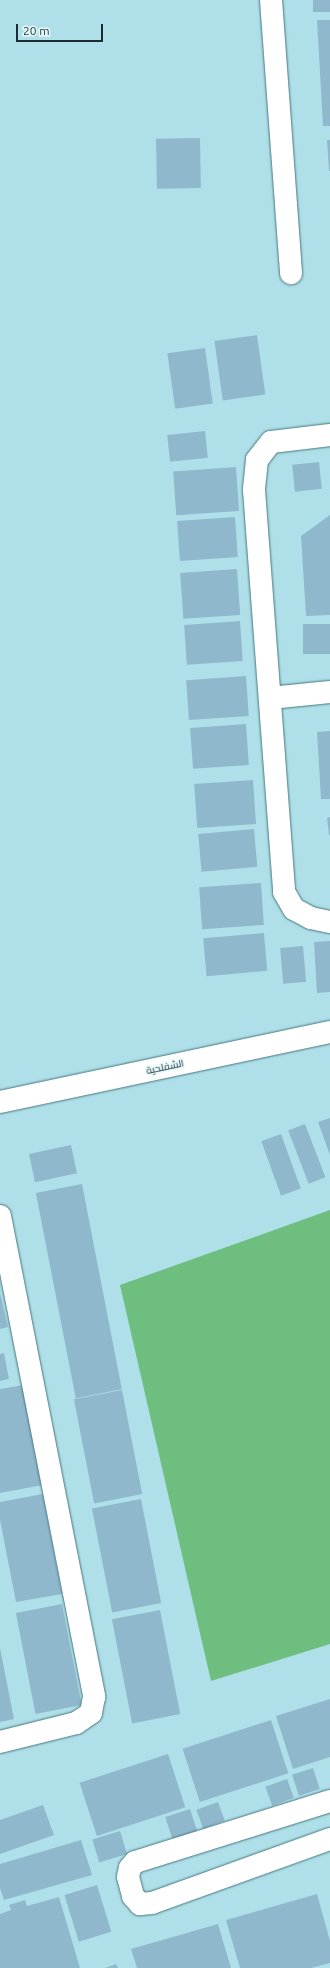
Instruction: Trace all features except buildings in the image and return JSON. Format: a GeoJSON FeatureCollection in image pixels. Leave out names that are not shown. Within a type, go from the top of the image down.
{"type":"FeatureCollection","features":[{"type":"Feature","properties":{"kind":"street"},"geometry":{"type":"LineString","coordinates":[[271,0],[291,273]]}},
{"type":"Feature","properties":{"kind":"street"},"geometry":{"type":"LineString","coordinates":[[330,435],[271,442],[257,460],[254,490],[284,892],[294,909],[311,918],[330,922]]}},
{"type":"Feature","properties":{"kind":"street"},"geometry":{"type":"LineString","coordinates":[[270,698],[330,692]]}},
{"type":"Feature","properties":{"kind":"street","name":"الشفلحية"},"geometry":{"type":"LineString","coordinates":[[0,1102],[330,1032]]}},
{"type":"Feature","properties":{"kind":"street"},"geometry":{"type":"LineString","coordinates":[[0,1216],[94,1697],[91,1713],[76,1723],[0,1742]]}},
{"type":"Feature","properties":{"kind":"street"},"geometry":{"type":"LineString","coordinates":[[330,1801],[135,1862],[130,1868],[128,1877],[133,1896],[140,1904],[152,1903],[330,1839]]}},
{"type":"Feature","properties":{"kind":"green space"},"geometry":{"type":"Polygon","coordinates":[[[330,1210],[330,1644],[211,1681],[120,1285],[330,1210]]]}}]}
